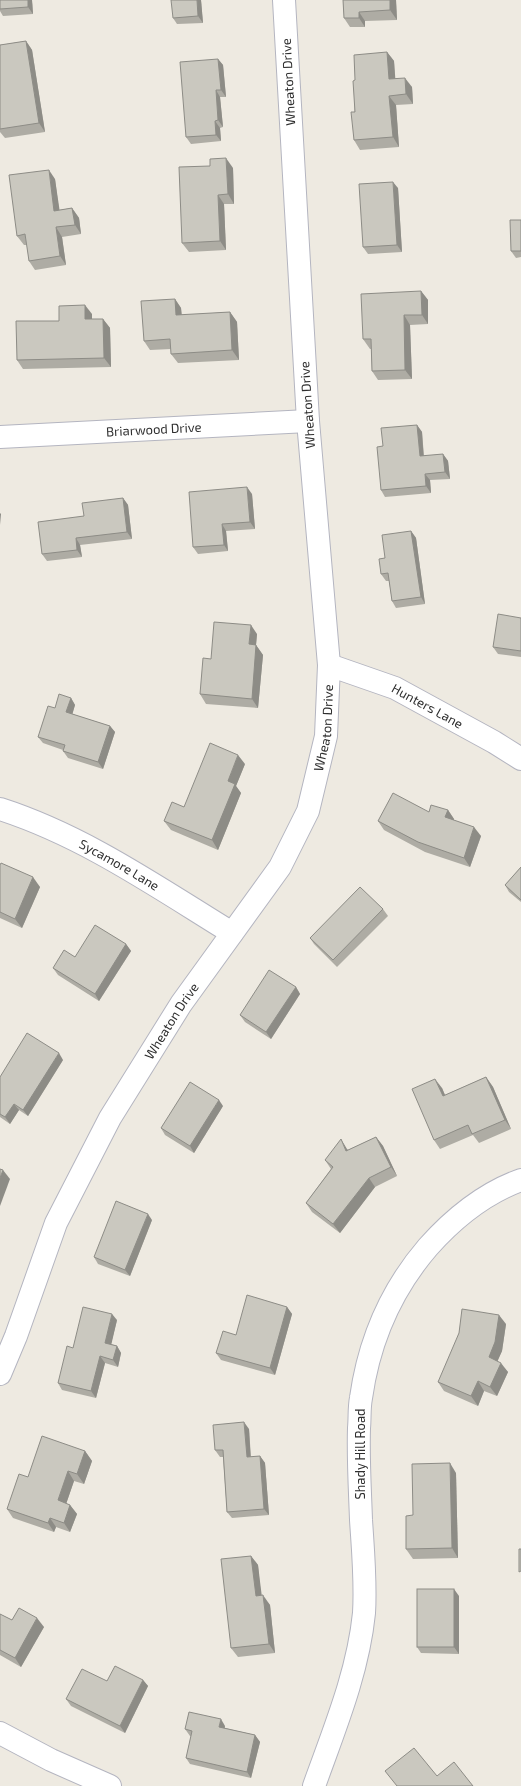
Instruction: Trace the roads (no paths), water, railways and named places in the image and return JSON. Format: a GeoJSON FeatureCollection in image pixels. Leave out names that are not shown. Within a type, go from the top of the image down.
{"type":"FeatureCollection","features":[{"type":"Feature","properties":{"kind":"street","name":"Wheaton Drive"},"geometry":{"type":"LineString","coordinates":[[0,1374],[16,1336],[56,1222],[110,1118],[181,1004],[280,867],[308,811],[326,736],[329,666],[308,421],[284,0]]}},
{"type":"Feature","properties":{"kind":"street","name":"Briarwood Drive"},"geometry":{"type":"LineString","coordinates":[[0,437],[308,421]]}},
{"type":"Feature","properties":{"kind":"street","name":"Hunters Lane"},"geometry":{"type":"LineString","coordinates":[[329,666],[395,688],[494,742],[521,759]]}},
{"type":"Feature","properties":{"kind":"street","name":"Sycamore Lane"},"geometry":{"type":"LineString","coordinates":[[0,809],[27,818],[62,833],[97,851],[232,933]]}},
{"type":"Feature","properties":{"kind":"street","name":"Shady Hill Road"},"geometry":{"type":"LineString","coordinates":[[314,1786],[352,1676],[364,1613],[364,1582],[358,1459],[360,1398],[374,1339],[385,1311],[400,1284],[417,1260],[437,1237],[460,1215],[486,1198],[521,1180]]}},
{"type":"Feature","properties":{"kind":"street"},"geometry":{"type":"LineString","coordinates":[[0,1733],[51,1760],[110,1786]]}}]}
